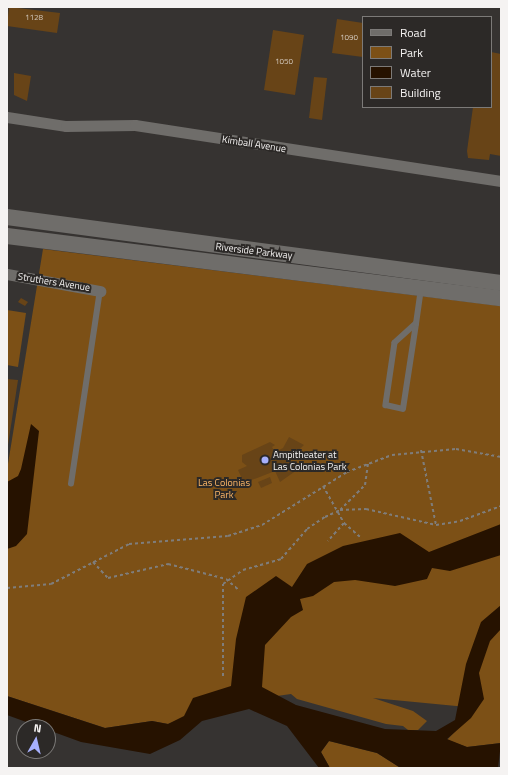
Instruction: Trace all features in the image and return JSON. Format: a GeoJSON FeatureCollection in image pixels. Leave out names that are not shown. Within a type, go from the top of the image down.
{"type":"FeatureCollection","features":[{"type":"Feature","properties":{"kind":"main road","name":"Riverside Parkway"},"geometry":{"type":"LineString","coordinates":[[7,217],[501,283]]}},
{"type":"Feature","properties":{"kind":"main road","name":"Riverside Parkway"},"geometry":{"type":"LineString","coordinates":[[7,236],[501,298]]}},
{"type":"Feature","properties":{"kind":"street","name":"Kimball Avenue"},"geometry":{"type":"LineString","coordinates":[[7,117],[66,126],[135,125],[501,181]]}},
{"type":"Feature","properties":{"kind":"street","name":"Struthers Avenue"},"geometry":{"type":"LineString","coordinates":[[7,274],[100,291]]}},
{"type":"Feature","properties":{"kind":"lane"},"geometry":{"type":"LineString","coordinates":[[416,324],[395,343],[386,405],[403,409],[416,324],[421,288]]}},
{"type":"Feature","properties":{"kind":"lane"},"geometry":{"type":"LineString","coordinates":[[71,484],[100,291]]}},
{"type":"Feature","properties":{"kind":"path"},"geometry":{"type":"LineString","coordinates":[[7,588],[51,584],[129,544],[228,536],[262,525],[323,486],[368,463],[421,450],[456,449],[501,457]]}},
{"type":"Feature","properties":{"kind":"path"},"geometry":{"type":"LineString","coordinates":[[421,450],[436,525]]}},
{"type":"Feature","properties":{"kind":"path"},"geometry":{"type":"LineString","coordinates":[[226,579],[281,559],[307,529],[340,510],[365,485],[368,463]]}},
{"type":"Feature","properties":{"kind":"path"},"geometry":{"type":"LineString","coordinates":[[323,486],[340,510],[344,523],[360,537]]}},
{"type":"Feature","properties":{"kind":"path"},"geometry":{"type":"LineString","coordinates":[[340,510],[366,509],[436,525],[460,521],[501,506]]}},
{"type":"Feature","properties":{"kind":"path"},"geometry":{"type":"LineString","coordinates":[[328,541],[344,523]]}},
{"type":"Feature","properties":{"kind":"path"},"geometry":{"type":"LineString","coordinates":[[93,562],[108,578],[168,564],[226,579],[240,591]]}},
{"type":"Feature","properties":{"kind":"path"},"geometry":{"type":"LineString","coordinates":[[223,676],[226,637],[221,604],[226,579]]}},
{"type":"Feature","properties":{"kind":"green space","name":"Las Colonias Park"},"geometry":{"type":"Polygon","coordinates":[[[43,249],[501,306],[501,743],[467,747],[447,740],[477,708],[373,698],[413,711],[427,721],[418,730],[408,730],[403,726],[386,724],[297,699],[291,694],[215,705],[168,724],[152,721],[105,728],[7,696],[7,470],[43,249]]]}},
{"type":"Feature","properties":{"kind":"green space"},"geometry":{"type":"Polygon","coordinates":[[[7,310],[26,313],[18,367],[7,365],[7,310]]]}},
{"type":"Feature","properties":{"kind":"green space"},"geometry":{"type":"Polygon","coordinates":[[[329,741],[377,753],[399,767],[408,768],[330,768],[321,752],[329,741]]]}},
{"type":"Feature","properties":{"kind":"water"},"geometry":{"type":"Polygon","coordinates":[[[31,424],[39,431],[27,534],[16,546],[7,549],[7,482],[18,476],[21,469],[31,424]]]}},
{"type":"Feature","properties":{"kind":"water"},"geometry":{"type":"Polygon","coordinates":[[[501,524],[501,555],[450,571],[432,568],[427,579],[395,586],[355,580],[334,582],[313,596],[300,599],[303,610],[291,617],[265,645],[262,687],[296,705],[385,729],[436,731],[455,720],[466,664],[481,622],[501,605],[501,629],[490,641],[479,673],[484,699],[471,718],[447,739],[467,747],[501,743],[498,768],[399,767],[377,753],[329,741],[321,752],[330,768],[319,768],[287,726],[249,709],[202,721],[180,740],[150,754],[81,742],[56,733],[56,719],[18,719],[7,715],[7,696],[105,728],[152,721],[168,724],[184,716],[193,698],[231,686],[236,639],[246,597],[276,576],[292,587],[307,564],[343,546],[400,533],[429,552],[501,524]]]}},
{"type":"Feature","properties":{"kind":"building"},"geometry":{"type":"Polygon","coordinates":[[[9,7],[60,13],[57,33],[7,26],[9,7]]]}},
{"type":"Feature","properties":{"kind":"building"},"geometry":{"type":"Polygon","coordinates":[[[337,19],[362,23],[362,57],[332,53],[337,19]]]}},
{"type":"Feature","properties":{"kind":"building"},"geometry":{"type":"Polygon","coordinates":[[[273,30],[304,35],[295,95],[264,90],[273,30]]]}},
{"type":"Feature","properties":{"kind":"building"},"geometry":{"type":"Polygon","coordinates":[[[492,52],[501,54],[501,156],[490,154],[489,160],[468,158],[467,151],[473,108],[492,108],[492,52]]]}},
{"type":"Feature","properties":{"kind":"building"},"geometry":{"type":"Polygon","coordinates":[[[14,73],[31,76],[27,101],[14,95],[14,73]]]}},
{"type":"Feature","properties":{"kind":"building"},"geometry":{"type":"Polygon","coordinates":[[[314,77],[327,78],[322,120],[309,118],[314,77]]]}},
{"type":"Feature","properties":{"kind":"building"},"geometry":{"type":"Polygon","coordinates":[[[21,298],[28,302],[25,306],[18,302],[21,298]]]}},
{"type":"Feature","properties":{"kind":"building"},"geometry":{"type":"Polygon","coordinates":[[[7,379],[18,380],[8,445],[7,445],[7,379]]]}},
{"type":"Feature","properties":{"kind":"building","name":"Ampitheater at Las Colonias Park"},"geometry":{"type":"Polygon","coordinates":[[[289,437],[304,445],[288,461],[297,470],[280,482],[275,471],[244,483],[238,470],[247,466],[242,462],[242,455],[270,442],[275,445],[272,447],[275,452],[283,448],[289,437]]]}},
{"type":"Feature","properties":{"kind":"building"},"geometry":{"type":"Polygon","coordinates":[[[270,477],[272,483],[261,488],[258,482],[270,477]]]}},
{"type":"Feature","properties":{"kind":"place","name":"Ampitheater at Las Colonias Park"},"geometry":{"type":"Point","coordinates":[265,460]}}]}
